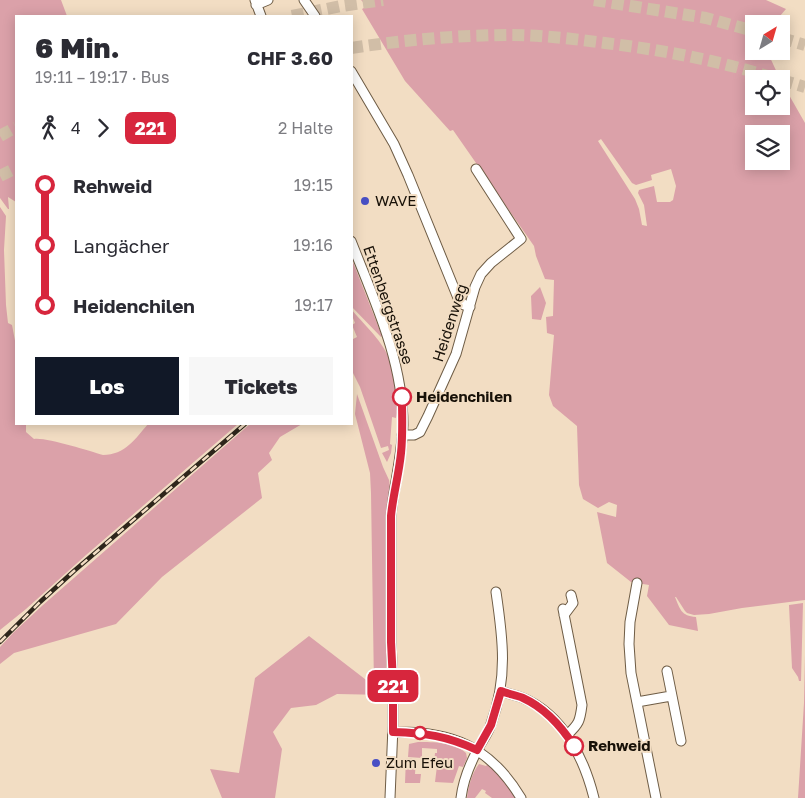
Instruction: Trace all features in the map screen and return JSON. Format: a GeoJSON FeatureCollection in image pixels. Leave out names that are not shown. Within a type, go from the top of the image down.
{"type":"FeatureCollection","features":[{"type":"Feature","properties":{"kind":"street"},"geometry":{"type":"LineString","coordinates":[[260,15],[256,2],[268,0]]}},
{"type":"Feature","properties":{"kind":"street"},"geometry":{"type":"LineString","coordinates":[[304,0],[314,15]]}},
{"type":"Feature","properties":{"kind":"street"},"geometry":{"type":"LineString","coordinates":[[353,74],[401,159],[458,298],[464,305],[470,307]]}},
{"type":"Feature","properties":{"kind":"street","name":"Heidenweg"},"geometry":{"type":"LineString","coordinates":[[402,435],[414,435],[420,432],[428,416],[456,354],[475,287],[481,274],[491,263],[521,239],[476,169]]}},
{"type":"Feature","properties":{"kind":"street","name":"Ettenbergstrasse"},"geometry":{"type":"LineString","coordinates":[[353,246],[384,329],[396,367],[402,397],[400,460],[391,516],[393,732],[390,798]]}},
{"type":"Feature","properties":{"kind":"street"},"geometry":{"type":"LineString","coordinates":[[637,583],[628,644],[631,673],[656,798]]}},
{"type":"Feature","properties":{"kind":"street"},"geometry":{"type":"LineString","coordinates":[[461,798],[463,784],[477,750],[491,725],[501,691],[503,652],[496,592]]}},
{"type":"Feature","properties":{"kind":"street"},"geometry":{"type":"LineString","coordinates":[[567,735],[575,728],[580,718],[582,705],[564,612],[573,603],[571,595]]}},
{"type":"Feature","properties":{"kind":"street"},"geometry":{"type":"LineString","coordinates":[[667,671],[681,741]]}},
{"type":"Feature","properties":{"kind":"street"},"geometry":{"type":"LineString","coordinates":[[501,691],[523,698],[554,720],[567,735],[584,764],[594,798]]}},
{"type":"Feature","properties":{"kind":"street"},"geometry":{"type":"LineString","coordinates":[[637,702],[671,696]]}},
{"type":"Feature","properties":{"kind":"street"},"geometry":{"type":"LineString","coordinates":[[393,732],[432,734],[448,738],[477,750],[498,768],[521,798]]}},
{"type":"Feature","properties":{"kind":"shaded area"},"geometry":{"type":"Polygon","coordinates":[[[0,0],[61,0],[67,15],[15,15],[15,201],[8,197],[8,209],[0,198],[0,0]]]}},
{"type":"Feature","properties":{"kind":"shaded area"},"geometry":{"type":"Polygon","coordinates":[[[361,0],[766,0],[786,9],[781,15],[745,15],[745,60],[771,60],[776,70],[745,70],[745,115],[790,115],[790,97],[805,123],[805,600],[694,615],[687,613],[675,597],[684,613],[696,617],[698,631],[669,625],[647,596],[649,585],[631,582],[607,563],[597,512],[616,517],[617,505],[609,502],[598,508],[583,499],[579,485],[577,426],[553,406],[549,395],[554,335],[547,333],[546,317],[553,316],[554,280],[545,279],[534,246],[453,130],[450,131],[405,81],[362,9],[367,6],[361,0]],[[601,139],[598,141],[635,199],[642,225],[647,226],[644,205],[638,193],[639,190],[654,186],[657,202],[670,202],[673,200],[676,186],[671,169],[651,175],[652,180],[636,185],[632,183],[601,139]]]}},
{"type":"Feature","properties":{"kind":"shaded area"},"geometry":{"type":"Polygon","coordinates":[[[0,207],[6,216],[4,250],[8,323],[12,325],[15,341],[15,425],[26,425],[26,432],[34,439],[57,442],[103,455],[124,449],[147,425],[237,425],[0,630],[0,207]]]}},
{"type":"Feature","properties":{"kind":"shaded area"},"geometry":{"type":"Polygon","coordinates":[[[353,262],[382,336],[353,308],[353,262]]]}},
{"type":"Feature","properties":{"kind":"shaded area"},"geometry":{"type":"Polygon","coordinates":[[[540,287],[546,303],[541,320],[532,319],[531,296],[540,287]]]}},
{"type":"Feature","properties":{"kind":"shaded area"},"geometry":{"type":"Polygon","coordinates":[[[353,311],[381,344],[388,356],[393,371],[398,402],[396,418],[392,417],[390,444],[392,445],[387,462],[382,453],[389,450],[388,446],[381,448],[360,387],[353,373],[353,339],[357,337],[353,327],[355,323],[353,311]]]}},
{"type":"Feature","properties":{"kind":"shaded area"},"geometry":{"type":"Polygon","coordinates":[[[357,394],[390,486],[387,508],[386,695],[337,694],[316,705],[291,708],[273,732],[282,749],[275,798],[222,798],[210,769],[239,773],[255,678],[309,636],[374,686],[370,473],[355,414],[357,394]]]}},
{"type":"Feature","properties":{"kind":"shaded area"},"geometry":{"type":"Polygon","coordinates":[[[249,425],[300,425],[280,437],[269,453],[272,460],[258,473],[262,498],[162,577],[116,624],[14,653],[0,664],[0,647],[43,605],[249,425]]]}},
{"type":"Feature","properties":{"kind":"shaded area"},"geometry":{"type":"Polygon","coordinates":[[[803,603],[801,681],[799,681],[792,668],[789,605],[803,603]]]}},
{"type":"Feature","properties":{"kind":"shaded area"},"geometry":{"type":"Polygon","coordinates":[[[805,655],[805,798],[798,798],[804,703],[805,655]]]}},
{"type":"Feature","properties":{"kind":"shaded area"},"geometry":{"type":"Polygon","coordinates":[[[418,742],[450,745],[466,753],[467,758],[463,767],[459,766],[453,783],[435,782],[437,766],[434,765],[437,749],[422,748],[422,758],[408,757],[409,744],[418,742]]]}},
{"type":"Feature","properties":{"kind":"shaded area"},"geometry":{"type":"Polygon","coordinates":[[[406,758],[416,759],[415,774],[421,774],[420,783],[405,783],[406,758]]]}},
{"type":"Feature","properties":{"kind":"shaded area"},"geometry":{"type":"Polygon","coordinates":[[[479,764],[486,766],[488,764],[517,798],[492,798],[482,789],[475,798],[467,798],[471,780],[479,764]]]}},
{"type":"Feature","properties":{"kind":"tunnel"},"geometry":{"type":"LineString","coordinates":[[297,15],[383,0]]}},
{"type":"Feature","properties":{"kind":"tunnel"},"geometry":{"type":"LineString","coordinates":[[594,0],[706,18],[745,29]]}},
{"type":"Feature","properties":{"kind":"tunnel"},"geometry":{"type":"LineString","coordinates":[[353,48],[451,37],[491,35],[546,36],[670,53],[746,70]]}},
{"type":"Feature","properties":{"kind":"tunnel"},"geometry":{"type":"LineString","coordinates":[[790,41],[805,45]]}},
{"type":"Feature","properties":{"kind":"tunnel"},"geometry":{"type":"LineString","coordinates":[[790,83],[805,87]]}},
{"type":"Feature","properties":{"kind":"tunnel"},"geometry":{"type":"LineString","coordinates":[[0,136],[15,128]]}},
{"type":"Feature","properties":{"kind":"tunnel"},"geometry":{"type":"LineString","coordinates":[[0,176],[15,168]]}},
{"type":"Feature","properties":{"kind":"railway"},"geometry":{"type":"LineString","coordinates":[[0,642],[74,571],[244,425]]}},
{"type":"Feature","properties":{"kind":"bus line","name":"221"},"geometry":{"type":"LineString","coordinates":[[402,397],[402,450],[391,516],[393,732],[432,734],[463,743],[477,750],[491,725],[501,691],[523,698],[547,713],[567,735],[574,746]]}},
{"type":"Feature","properties":{"kind":"place","name":"WAVE"},"geometry":{"type":"Point","coordinates":[365,201]}},
{"type":"Feature","properties":{"kind":"place","name":"Heidenchilen"},"geometry":{"type":"Point","coordinates":[402,397]}},
{"type":"Feature","properties":{"kind":"place","name":"Rehweid"},"geometry":{"type":"Point","coordinates":[574,746]}},
{"type":"Feature","properties":{"kind":"place","name":"Zum Efeu"},"geometry":{"type":"Point","coordinates":[376,763]}}]}
